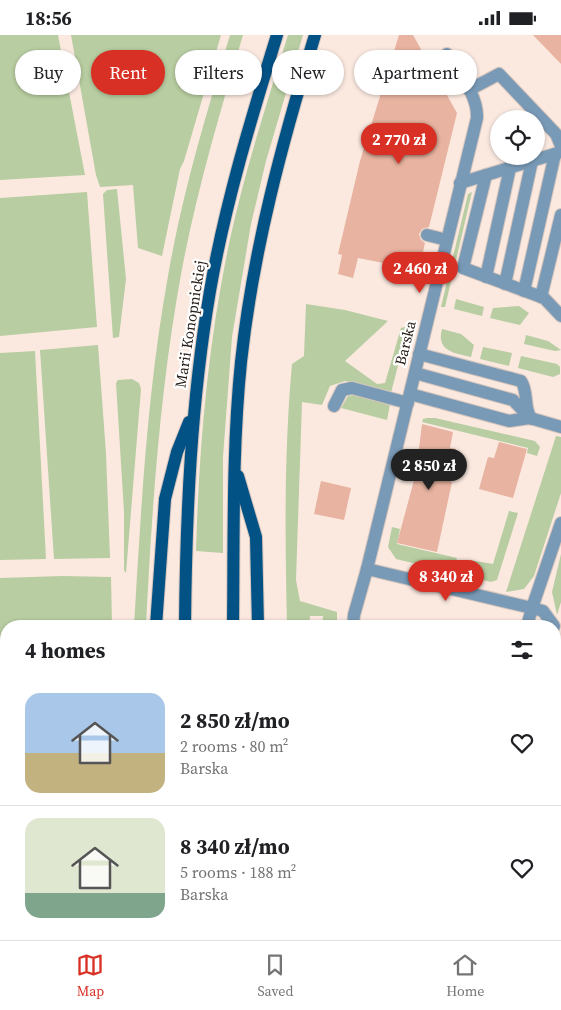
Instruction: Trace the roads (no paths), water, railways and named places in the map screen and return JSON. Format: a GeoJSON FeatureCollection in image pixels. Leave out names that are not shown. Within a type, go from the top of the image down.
{"type":"FeatureCollection","features":[{"type":"Feature","properties":{"kind":"main road"},"geometry":{"type":"LineString","coordinates":[[233,620],[235,464],[241,361],[260,239],[281,150],[315,35]]}},
{"type":"Feature","properties":{"kind":"main road","name":"Marii Konopnickiej"},"geometry":{"type":"LineString","coordinates":[[185,620],[188,485],[194,411],[210,290],[227,211],[273,39]]}},
{"type":"Feature","properties":{"kind":"main road"},"geometry":{"type":"LineString","coordinates":[[156,620],[165,499],[177,452],[194,411]]}},
{"type":"Feature","properties":{"kind":"main road"},"geometry":{"type":"LineString","coordinates":[[235,464],[256,537],[258,620]]}},
{"type":"Feature","properties":{"kind":"street"},"geometry":{"type":"LineString","coordinates":[[477,86],[499,74],[556,134],[559,151],[524,291]]}},
{"type":"Feature","properties":{"kind":"street","name":"Barska"},"geometry":{"type":"LineString","coordinates":[[354,620],[476,118],[476,106],[471,95]]}},
{"type":"Feature","properties":{"kind":"street"},"geometry":{"type":"LineString","coordinates":[[545,156],[559,151]]}},
{"type":"Feature","properties":{"kind":"street"},"geometry":{"type":"LineString","coordinates":[[460,183],[519,165]]}},
{"type":"Feature","properties":{"kind":"street"},"geometry":{"type":"LineString","coordinates":[[505,284],[531,165]]}},
{"type":"Feature","properties":{"kind":"street"},"geometry":{"type":"LineString","coordinates":[[486,277],[510,168]]}},
{"type":"Feature","properties":{"kind":"street"},"geometry":{"type":"LineString","coordinates":[[486,175],[463,268],[541,297],[559,314]]}},
{"type":"Feature","properties":{"kind":"street"},"geometry":{"type":"LineString","coordinates":[[541,297],[561,215]]}},
{"type":"Feature","properties":{"kind":"street"},"geometry":{"type":"LineString","coordinates":[[427,235],[447,240]]}},
{"type":"Feature","properties":{"kind":"street"},"geometry":{"type":"LineString","coordinates":[[559,314],[561,299]]}},
{"type":"Feature","properties":{"kind":"street"},"geometry":{"type":"LineString","coordinates":[[419,354],[521,381],[524,387],[529,415],[532,419]]}},
{"type":"Feature","properties":{"kind":"street"},"geometry":{"type":"LineString","coordinates":[[415,373],[513,400],[532,419]]}},
{"type":"Feature","properties":{"kind":"street"},"geometry":{"type":"LineString","coordinates":[[334,406],[342,390],[352,388],[508,421],[532,419],[561,427]]}},
{"type":"Feature","properties":{"kind":"street"},"geometry":{"type":"LineString","coordinates":[[529,620],[561,523]]}},
{"type":"Feature","properties":{"kind":"street"},"geometry":{"type":"LineString","coordinates":[[367,569],[543,611],[550,620]]}}]}
